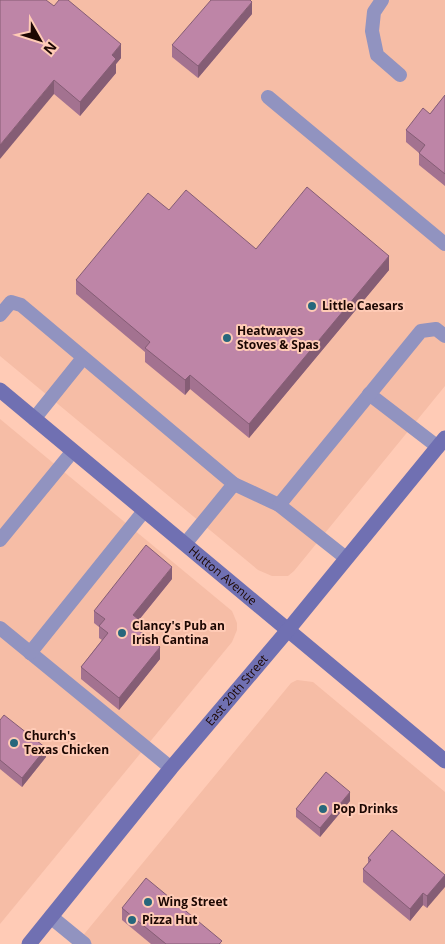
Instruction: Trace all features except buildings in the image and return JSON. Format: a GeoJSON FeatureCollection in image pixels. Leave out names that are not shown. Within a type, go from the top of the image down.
{"type":"FeatureCollection","features":[{"type":"Feature","properties":{"kind":"main road","name":"Hutton Avenue"},"geometry":{"type":"LineString","coordinates":[[0,390],[445,761]]}},
{"type":"Feature","properties":{"kind":"main road","name":"East 20th Street"},"geometry":{"type":"LineString","coordinates":[[29,944],[171,768],[288,630],[442,442]]}},
{"type":"Feature","properties":{"kind":"street"},"geometry":{"type":"LineString","coordinates":[[51,917],[84,944]]}},
{"type":"Feature","properties":{"kind":"lane"},"geometry":{"type":"LineString","coordinates":[[382,0],[374,12],[372,31],[377,55],[400,75]]}},
{"type":"Feature","properties":{"kind":"lane"},"geometry":{"type":"LineString","coordinates":[[268,97],[445,244]]}},
{"type":"Feature","properties":{"kind":"lane"},"geometry":{"type":"LineString","coordinates":[[0,315],[11,302],[21,305],[234,484],[279,505],[346,558]]}},
{"type":"Feature","properties":{"kind":"lane"},"geometry":{"type":"LineString","coordinates":[[279,505],[421,331],[436,329],[445,336]]}},
{"type":"Feature","properties":{"kind":"lane"},"geometry":{"type":"LineString","coordinates":[[34,419],[83,358]]}},
{"type":"Feature","properties":{"kind":"lane"},"geometry":{"type":"LineString","coordinates":[[369,394],[442,442]]}},
{"type":"Feature","properties":{"kind":"lane"},"geometry":{"type":"LineString","coordinates":[[0,540],[73,451]]}},
{"type":"Feature","properties":{"kind":"lane"},"geometry":{"type":"LineString","coordinates":[[185,544],[234,484]]}},
{"type":"Feature","properties":{"kind":"lane"},"geometry":{"type":"LineString","coordinates":[[30,653],[144,511]]}},
{"type":"Feature","properties":{"kind":"lane"},"geometry":{"type":"LineString","coordinates":[[0,628],[171,768]]}},
{"type":"Feature","properties":{"kind":"shaded area"},"geometry":{"type":"Polygon","coordinates":[[[0,0],[445,0],[445,386],[288,576],[272,576],[258,570],[0,356],[0,0]]]}},
{"type":"Feature","properties":{"kind":"shaded area"},"geometry":{"type":"Polygon","coordinates":[[[0,419],[232,611],[237,623],[237,630],[232,642],[0,924],[0,419]]]}},
{"type":"Feature","properties":{"kind":"shaded area"},"geometry":{"type":"Polygon","coordinates":[[[297,680],[313,682],[445,792],[445,944],[76,944],[291,683],[297,680]]]}},
{"type":"Feature","properties":{"kind":"place","name":"Little Caesars"},"geometry":{"type":"Point","coordinates":[312,306]}},
{"type":"Feature","properties":{"kind":"place","name":"Heatwaves Stoves & Spas"},"geometry":{"type":"Point","coordinates":[227,338]}},
{"type":"Feature","properties":{"kind":"place","name":"Clancy's Pub an Irish Cantina"},"geometry":{"type":"Point","coordinates":[122,633]}},
{"type":"Feature","properties":{"kind":"place","name":"Church's Texas Chicken"},"geometry":{"type":"Point","coordinates":[14,743]}},
{"type":"Feature","properties":{"kind":"place","name":"Pop Drinks"},"geometry":{"type":"Point","coordinates":[323,809]}},
{"type":"Feature","properties":{"kind":"place","name":"Wing Street"},"geometry":{"type":"Point","coordinates":[148,902]}},
{"type":"Feature","properties":{"kind":"place","name":"Pizza Hut"},"geometry":{"type":"Point","coordinates":[132,920]}}]}
